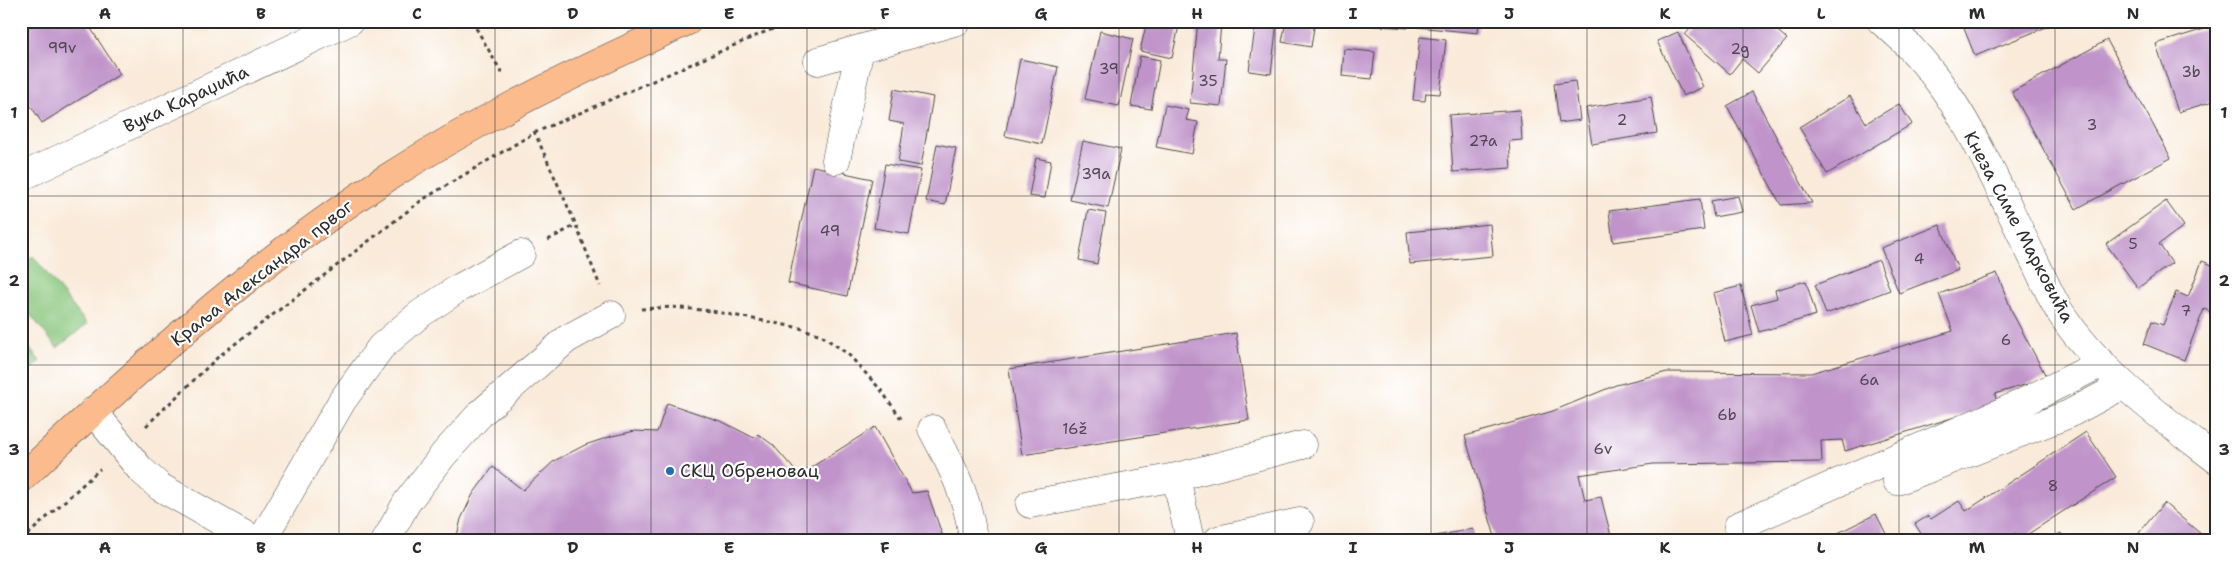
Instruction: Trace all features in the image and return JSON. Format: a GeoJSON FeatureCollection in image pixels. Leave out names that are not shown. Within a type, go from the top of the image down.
{"type":"FeatureCollection","features":[{"type":"Feature","properties":{"kind":"main road","name":"Краља Александра првог"},"geometry":{"type":"LineString","coordinates":[[21,479],[93,411],[216,306],[313,228],[388,177],[518,101],[688,21]]}},
{"type":"Feature","properties":{"kind":"street","name":"Вука Караџића"},"geometry":{"type":"LineString","coordinates":[[21,177],[350,21]]}},
{"type":"Feature","properties":{"kind":"street"},"geometry":{"type":"LineString","coordinates":[[818,60],[957,21]]}},
{"type":"Feature","properties":{"kind":"street","name":"Кнеза Симе Марковића"},"geometry":{"type":"LineString","coordinates":[[1881,21],[1900,36],[1938,81],[1967,127],[2059,311],[2080,339],[2102,363],[2156,414],[2217,460]]}},
{"type":"Feature","properties":{"kind":"street"},"geometry":{"type":"LineString","coordinates":[[836,160],[860,48]]}},
{"type":"Feature","properties":{"kind":"street"},"geometry":{"type":"LineString","coordinates":[[262,540],[342,401],[380,347],[420,314],[459,288],[521,254]]}},
{"type":"Feature","properties":{"kind":"street"},"geometry":{"type":"LineString","coordinates":[[386,540],[407,502],[444,454],[481,413],[567,339],[611,315]]}},
{"type":"Feature","properties":{"kind":"street"},"geometry":{"type":"LineString","coordinates":[[1738,526],[2020,404],[2102,363]]}},
{"type":"Feature","properties":{"kind":"street"},"geometry":{"type":"LineString","coordinates":[[1897,480],[2069,414],[2124,384]]}},
{"type":"Feature","properties":{"kind":"street"},"geometry":{"type":"LineString","coordinates":[[93,411],[140,469],[160,487],[254,540]]}},
{"type":"Feature","properties":{"kind":"street"},"geometry":{"type":"LineString","coordinates":[[932,429],[962,490],[972,525],[973,540]]}},
{"type":"Feature","properties":{"kind":"street"},"geometry":{"type":"LineString","coordinates":[[1030,504],[1176,477],[1303,445]]}},
{"type":"Feature","properties":{"kind":"street"},"geometry":{"type":"LineString","coordinates":[[1176,477],[1190,540]]}},
{"type":"Feature","properties":{"kind":"street"},"geometry":{"type":"LineString","coordinates":[[1218,540],[1300,522]]}},
{"type":"Feature","properties":{"kind":"path"},"geometry":{"type":"LineString","coordinates":[[472,21],[534,133],[576,225],[611,315],[640,309],[671,306],[757,318],[821,335],[848,354],[881,390],[906,425],[932,429]]}},
{"type":"Feature","properties":{"kind":"path"},"geometry":{"type":"LineString","coordinates":[[22,540],[218,357],[422,200],[534,133],[767,30],[801,21]]}},
{"type":"Feature","properties":{"kind":"green space"},"geometry":{"type":"Polygon","coordinates":[[[33,256],[87,324],[57,348],[21,303],[21,266],[33,256]]]}},
{"type":"Feature","properties":{"kind":"green space"},"geometry":{"type":"Polygon","coordinates":[[[21,339],[40,361],[21,377],[21,339]]]}},
{"type":"Feature","properties":{"kind":"building"},"geometry":{"type":"Polygon","coordinates":[[[21,21],[86,21],[120,74],[42,123],[21,91],[21,21]]]}},
{"type":"Feature","properties":{"kind":"building"},"geometry":{"type":"Polygon","coordinates":[[[230,21],[254,21],[247,25],[230,21]]]}},
{"type":"Feature","properties":{"kind":"building"},"geometry":{"type":"Polygon","coordinates":[[[1147,21],[1180,21],[1172,58],[1140,51],[1147,21]]]}},
{"type":"Feature","properties":{"kind":"building"},"geometry":{"type":"Polygon","coordinates":[[[1198,21],[1221,23],[1218,59],[1226,59],[1221,106],[1190,103],[1198,21]]]}},
{"type":"Feature","properties":{"kind":"building"},"geometry":{"type":"Polygon","coordinates":[[[1256,21],[1277,21],[1271,74],[1249,71],[1256,21]]]}},
{"type":"Feature","properties":{"kind":"building"},"geometry":{"type":"Polygon","coordinates":[[[1286,21],[1315,21],[1311,47],[1282,42],[1286,21]]]}},
{"type":"Feature","properties":{"kind":"building"},"geometry":{"type":"Polygon","coordinates":[[[1347,21],[1408,21],[1408,28],[1347,24],[1347,21]]]}},
{"type":"Feature","properties":{"kind":"building"},"geometry":{"type":"Polygon","coordinates":[[[1417,21],[1479,21],[1478,33],[1417,27],[1417,21]]]}},
{"type":"Feature","properties":{"kind":"building"},"geometry":{"type":"Polygon","coordinates":[[[1691,21],[1766,21],[1787,39],[1758,73],[1742,59],[1730,74],[1685,35],[1694,24],[1691,21]]]}},
{"type":"Feature","properties":{"kind":"building"},"geometry":{"type":"Polygon","coordinates":[[[1961,21],[2061,21],[1975,56],[1961,21]]]}},
{"type":"Feature","properties":{"kind":"building"},"geometry":{"type":"Polygon","coordinates":[[[2217,25],[2217,100],[2178,112],[2156,44],[2217,25]]]}},
{"type":"Feature","properties":{"kind":"building"},"geometry":{"type":"Polygon","coordinates":[[[1100,31],[1133,39],[1119,106],[1085,99],[1100,31]]]}},
{"type":"Feature","properties":{"kind":"building"},"geometry":{"type":"Polygon","coordinates":[[[1678,32],[1703,87],[1683,96],[1657,41],[1678,32]]]}},
{"type":"Feature","properties":{"kind":"building"},"geometry":{"type":"Polygon","coordinates":[[[1420,37],[1446,40],[1440,94],[1426,93],[1425,101],[1413,100],[1420,37]]]}},
{"type":"Feature","properties":{"kind":"building"},"geometry":{"type":"Polygon","coordinates":[[[2107,40],[2171,158],[2076,209],[2012,92],[2107,40]]]}},
{"type":"Feature","properties":{"kind":"building"},"geometry":{"type":"Polygon","coordinates":[[[1344,49],[1375,52],[1372,79],[1342,76],[1344,49]]]}},
{"type":"Feature","properties":{"kind":"building"},"geometry":{"type":"Polygon","coordinates":[[[1140,56],[1160,60],[1151,109],[1131,106],[1140,56]]]}},
{"type":"Feature","properties":{"kind":"building"},"geometry":{"type":"Polygon","coordinates":[[[1020,59],[1058,67],[1042,144],[1005,136],[1020,59]]]}},
{"type":"Feature","properties":{"kind":"building"},"geometry":{"type":"Polygon","coordinates":[[[1575,81],[1580,120],[1559,123],[1554,84],[1575,81]]]}},
{"type":"Feature","properties":{"kind":"building"},"geometry":{"type":"Polygon","coordinates":[[[894,89],[933,97],[921,166],[898,162],[904,124],[889,121],[894,89]]]}},
{"type":"Feature","properties":{"kind":"building"},"geometry":{"type":"Polygon","coordinates":[[[1752,92],[1812,203],[1781,205],[1727,106],[1752,92]]]}},
{"type":"Feature","properties":{"kind":"building"},"geometry":{"type":"Polygon","coordinates":[[[1850,96],[1866,123],[1899,104],[1912,124],[1827,174],[1799,127],[1850,96]]]}},
{"type":"Feature","properties":{"kind":"building"},"geometry":{"type":"Polygon","coordinates":[[[1651,97],[1657,133],[1592,144],[1586,108],[1651,97]]]}},
{"type":"Feature","properties":{"kind":"building"},"geometry":{"type":"Polygon","coordinates":[[[1165,105],[1189,110],[1186,120],[1198,122],[1192,154],[1156,147],[1165,105]]]}},
{"type":"Feature","properties":{"kind":"building"},"geometry":{"type":"Polygon","coordinates":[[[1520,110],[1522,140],[1509,141],[1511,168],[1453,172],[1449,115],[1520,110]]]}},
{"type":"Feature","properties":{"kind":"building"},"geometry":{"type":"Polygon","coordinates":[[[1083,141],[1121,149],[1108,208],[1070,200],[1083,141]]]}},
{"type":"Feature","properties":{"kind":"building"},"geometry":{"type":"Polygon","coordinates":[[[937,144],[956,148],[945,205],[926,201],[937,144]]]}},
{"type":"Feature","properties":{"kind":"building"},"geometry":{"type":"Polygon","coordinates":[[[1036,158],[1051,161],[1045,198],[1029,196],[1036,158]]]}},
{"type":"Feature","properties":{"kind":"building"},"geometry":{"type":"Polygon","coordinates":[[[885,164],[921,170],[909,234],[874,228],[885,164]]]}},
{"type":"Feature","properties":{"kind":"building"},"geometry":{"type":"Polygon","coordinates":[[[813,166],[872,179],[847,296],[788,283],[813,166]]]}},
{"type":"Feature","properties":{"kind":"building"},"geometry":{"type":"Polygon","coordinates":[[[1738,196],[1742,212],[1714,217],[1711,201],[1738,196]]]}},
{"type":"Feature","properties":{"kind":"building"},"geometry":{"type":"Polygon","coordinates":[[[1700,199],[1704,230],[1613,242],[1609,211],[1700,199]]]}},
{"type":"Feature","properties":{"kind":"building"},"geometry":{"type":"Polygon","coordinates":[[[2166,201],[2184,226],[2159,244],[2172,263],[2138,288],[2106,244],[2166,201]]]}},
{"type":"Feature","properties":{"kind":"building"},"geometry":{"type":"Polygon","coordinates":[[[1088,210],[1106,213],[1097,264],[1079,260],[1088,210]]]}},
{"type":"Feature","properties":{"kind":"building"},"geometry":{"type":"Polygon","coordinates":[[[1490,224],[1493,256],[1410,264],[1407,232],[1490,224]]]}},
{"type":"Feature","properties":{"kind":"building"},"geometry":{"type":"Polygon","coordinates":[[[1940,225],[1958,270],[1899,293],[1881,248],[1940,225]]]}},
{"type":"Feature","properties":{"kind":"building"},"geometry":{"type":"Polygon","coordinates":[[[1879,260],[1890,290],[1826,314],[1815,285],[1879,260]]]}},
{"type":"Feature","properties":{"kind":"building"},"geometry":{"type":"Polygon","coordinates":[[[2202,261],[2217,267],[2217,312],[2216,314],[2204,309],[2184,360],[2144,344],[2152,321],[2163,325],[2176,292],[2188,297],[2202,261]]]}},
{"type":"Feature","properties":{"kind":"building"},"geometry":{"type":"Polygon","coordinates":[[[1997,273],[2013,314],[2047,378],[1995,394],[1997,404],[1845,451],[1842,440],[1821,441],[1822,462],[1653,464],[1579,475],[1585,500],[1601,497],[1612,540],[1496,540],[1465,436],[1553,411],[1616,385],[1667,372],[1811,373],[1953,331],[1939,294],[1997,273]]]}},
{"type":"Feature","properties":{"kind":"building"},"geometry":{"type":"Polygon","coordinates":[[[1806,281],[1816,315],[1759,332],[1751,305],[1777,298],[1775,290],[1806,281]]]}},
{"type":"Feature","properties":{"kind":"building"},"geometry":{"type":"Polygon","coordinates":[[[1741,286],[1753,335],[1725,342],[1713,293],[1741,286]]]}},
{"type":"Feature","properties":{"kind":"building"},"geometry":{"type":"Polygon","coordinates":[[[1236,333],[1249,420],[1022,455],[1009,369],[1236,333]]]}},
{"type":"Feature","properties":{"kind":"building","name":"СКЦ Обреновац"},"geometry":{"type":"Polygon","coordinates":[[[667,403],[723,422],[754,438],[758,434],[773,445],[799,475],[875,427],[912,493],[927,491],[944,540],[456,540],[461,519],[473,494],[493,467],[523,490],[554,461],[585,445],[635,431],[657,432],[667,403]]]}},
{"type":"Feature","properties":{"kind":"building"},"geometry":{"type":"Polygon","coordinates":[[[2086,432],[2116,477],[2019,540],[2015,533],[2005,540],[1925,540],[1915,524],[1928,516],[1931,519],[1959,501],[1966,511],[2086,432]]]}},
{"type":"Feature","properties":{"kind":"building"},"geometry":{"type":"Polygon","coordinates":[[[2164,503],[2208,540],[2133,540],[2164,503]]]}},
{"type":"Feature","properties":{"kind":"building"},"geometry":{"type":"Polygon","coordinates":[[[1876,514],[1889,540],[1842,540],[1838,533],[1876,514]]]}},
{"type":"Feature","properties":{"kind":"building"},"geometry":{"type":"Polygon","coordinates":[[[1473,529],[1475,540],[1419,540],[1419,539],[1473,529]]]}},
{"type":"Feature","properties":{"kind":"building"},"geometry":{"type":"Polygon","coordinates":[[[2061,533],[2065,540],[2049,540],[2061,533]]]}},
{"type":"Feature","properties":{"kind":"place","name":"СКЦ Обреновац"},"geometry":{"type":"Point","coordinates":[670,471]}}]}
